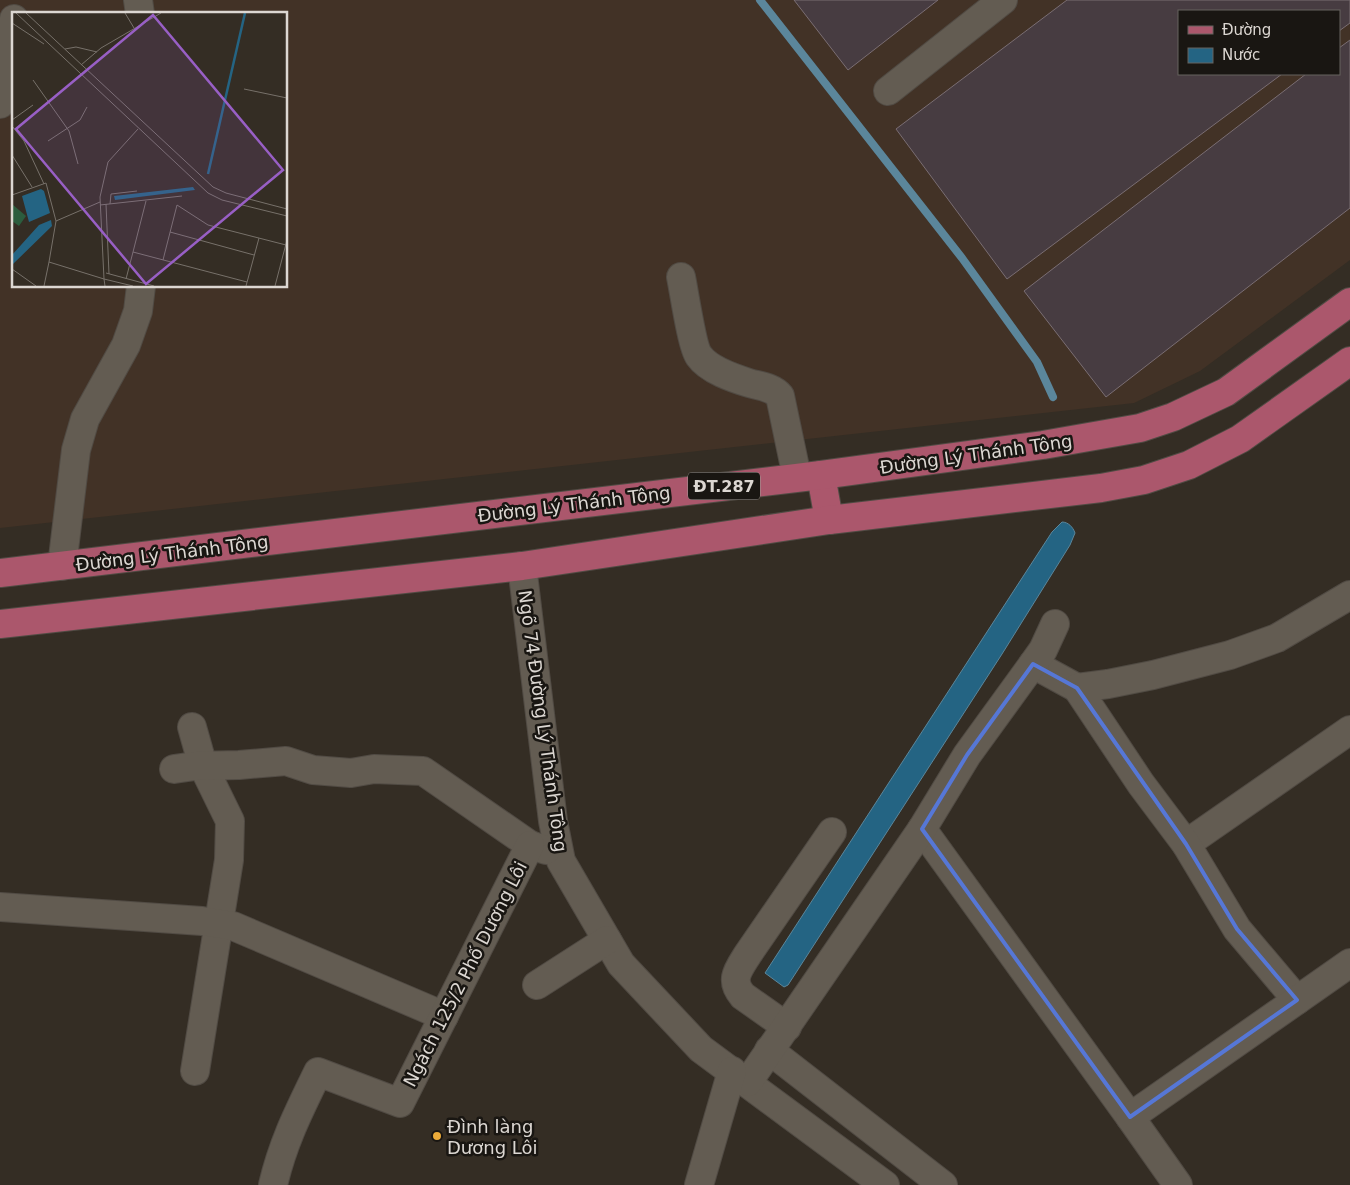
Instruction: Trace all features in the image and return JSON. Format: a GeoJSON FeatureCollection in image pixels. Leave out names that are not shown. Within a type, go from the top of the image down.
{"type":"FeatureCollection","features":[{"type":"Feature","properties":{"kind":"main road","name":"Đường Lý Thánh Tông"},"geometry":{"type":"LineString","coordinates":[[0,573],[809,476],[1043,446],[1140,428],[1173,417],[1226,392],[1350,302]]}},
{"type":"Feature","properties":{"kind":"main road"},"geometry":{"type":"LineString","coordinates":[[0,624],[522,566],[828,520],[1101,488],[1144,480],[1189,465],[1240,439],[1350,361]]}},
{"type":"Feature","properties":{"kind":"main road"},"geometry":{"type":"LineString","coordinates":[[809,476],[828,520]]}},
{"type":"Feature","properties":{"kind":"street"},"geometry":{"type":"LineString","coordinates":[[888,91],[1003,0]]}},
{"type":"Feature","properties":{"kind":"street"},"geometry":{"type":"LineString","coordinates":[[0,104],[12,30]]}},
{"type":"Feature","properties":{"kind":"street"},"geometry":{"type":"LineString","coordinates":[[681,277],[694,344],[699,356],[712,367],[746,382],[774,390],[780,396],[809,476]]}},
{"type":"Feature","properties":{"kind":"street"},"geometry":{"type":"LineString","coordinates":[[62,566],[76,450],[85,419],[126,345],[138,311],[141,288]]}},
{"type":"Feature","properties":{"kind":"street","name":"Ngõ 74 Đường Lý Thánh Tông"},"geometry":{"type":"LineString","coordinates":[[522,566],[554,821],[561,861],[621,964],[701,1049],[885,1185]]}},
{"type":"Feature","properties":{"kind":"street"},"geometry":{"type":"LineString","coordinates":[[1077,688],[1153,675],[1230,655],[1277,638],[1350,595]]}},
{"type":"Feature","properties":{"kind":"street"},"geometry":{"type":"LineString","coordinates":[[700,1185],[740,1077],[769,1050],[787,1027],[922,829],[967,755],[1043,650],[1055,624]]}},
{"type":"Feature","properties":{"kind":"street"},"geometry":{"type":"LineString","coordinates":[[1033,664],[1077,688],[1141,784],[1186,844],[1237,929],[1297,1000]]}},
{"type":"Feature","properties":{"kind":"street"},"geometry":{"type":"LineString","coordinates":[[192,727],[203,766],[230,821],[229,860],[195,1071]]}},
{"type":"Feature","properties":{"kind":"street"},"geometry":{"type":"LineString","coordinates":[[1186,844],[1350,730]]}},
{"type":"Feature","properties":{"kind":"street"},"geometry":{"type":"LineString","coordinates":[[174,769],[286,761],[313,770],[351,773],[374,770],[423,771],[530,845],[560,854]]}},
{"type":"Feature","properties":{"kind":"street"},"geometry":{"type":"LineString","coordinates":[[922,829],[1178,1185]]}},
{"type":"Feature","properties":{"kind":"street"},"geometry":{"type":"LineString","coordinates":[[787,1027],[743,996],[738,991],[735,981],[737,973],[748,954],[832,832]]}},
{"type":"Feature","properties":{"kind":"street","name":"Ngách 125/2 Phố Dương Lôi"},"geometry":{"type":"LineString","coordinates":[[273,1185],[291,1126],[318,1072],[400,1103],[530,845]]}},
{"type":"Feature","properties":{"kind":"street"},"geometry":{"type":"LineString","coordinates":[[0,907],[192,920],[233,926],[444,1016]]}},
{"type":"Feature","properties":{"kind":"street"},"geometry":{"type":"LineString","coordinates":[[537,985],[607,940]]}},
{"type":"Feature","properties":{"kind":"street"},"geometry":{"type":"LineString","coordinates":[[1130,1117],[1350,963]]}},
{"type":"Feature","properties":{"kind":"street"},"geometry":{"type":"LineString","coordinates":[[769,1050],[943,1185]]}},
{"type":"Feature","properties":{"kind":"highlighted area"},"geometry":{"type":"Polygon","coordinates":[[[1033,664],[1077,688],[1186,844],[1237,929],[1297,1000],[1130,1117],[922,829],[967,755],[1033,664]]]}},
{"type":"Feature","properties":{"kind":"shaded area"},"geometry":{"type":"Polygon","coordinates":[[[0,0],[1350,0],[1350,260],[1200,371],[1134,403],[0,528],[0,0]]]}},
{"type":"Feature","properties":{"kind":"water"},"geometry":{"type":"Polygon","coordinates":[[[1062,522],[1070,525],[1075,533],[1070,545],[1002,654],[788,985],[784,987],[765,973],[1052,532],[1062,522]]]}},
{"type":"Feature","properties":{"kind":"building"},"geometry":{"type":"Polygon","coordinates":[[[794,0],[938,0],[848,70],[794,0]]]}},
{"type":"Feature","properties":{"kind":"building"},"geometry":{"type":"Polygon","coordinates":[[[1067,0],[1350,0],[1350,23],[1340,30],[1340,10],[1178,10],[1178,75],[1281,75],[1007,279],[896,129],[1067,0]]]}},
{"type":"Feature","properties":{"kind":"building"},"geometry":{"type":"Polygon","coordinates":[[[1350,40],[1350,208],[1106,397],[1024,291],[1305,75],[1340,75],[1340,47],[1350,40]]]}},
{"type":"Feature","properties":{"kind":"waterway"},"geometry":{"type":"LineString","coordinates":[[760,0],[962,258],[1037,362],[1053,397]]}},
{"type":"Feature","properties":{"kind":"place","name":"Đình làng Dương Lôi"},"geometry":{"type":"Point","coordinates":[437,1136]}}]}
